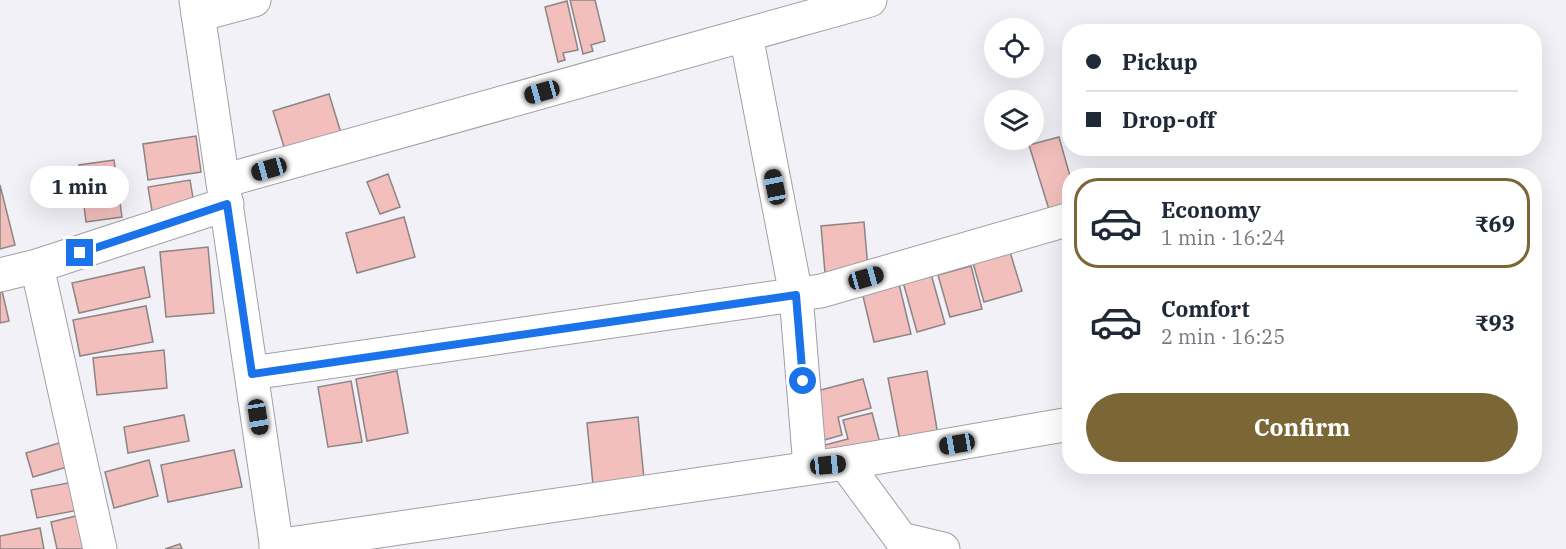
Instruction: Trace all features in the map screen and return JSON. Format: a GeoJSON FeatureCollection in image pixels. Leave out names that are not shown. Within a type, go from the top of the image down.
{"type":"FeatureCollection","features":[{"type":"Feature","properties":{"kind":"street"},"geometry":{"type":"LineString","coordinates":[[254,0],[197,8],[276,548],[845,463],[1062,425]]}},
{"type":"Feature","properties":{"kind":"street"},"geometry":{"type":"LineString","coordinates":[[0,274],[37,266],[225,193],[746,35],[870,0]]}},
{"type":"Feature","properties":{"kind":"street"},"geometry":{"type":"LineString","coordinates":[[746,35],[796,295],[810,467]]}},
{"type":"Feature","properties":{"kind":"street"},"geometry":{"type":"LineString","coordinates":[[252,374],[821,291],[1062,221]]}},
{"type":"Feature","properties":{"kind":"street"},"geometry":{"type":"LineString","coordinates":[[37,266],[100,549]]}},
{"type":"Feature","properties":{"kind":"street"},"geometry":{"type":"LineString","coordinates":[[845,463],[898,544],[942,549]]}},
{"type":"Feature","properties":{"kind":"building"},"geometry":{"type":"Polygon","coordinates":[[[570,0],[595,0],[605,41],[591,45],[593,51],[583,54],[570,0]]]}},
{"type":"Feature","properties":{"kind":"building"},"geometry":{"type":"Polygon","coordinates":[[[567,1],[578,50],[563,53],[565,60],[558,62],[545,7],[567,1]]]}},
{"type":"Feature","properties":{"kind":"building"},"geometry":{"type":"Polygon","coordinates":[[[329,94],[341,133],[285,150],[273,111],[329,94]]]}},
{"type":"Feature","properties":{"kind":"building"},"geometry":{"type":"Polygon","coordinates":[[[196,136],[201,172],[148,180],[143,144],[196,136]]]}},
{"type":"Feature","properties":{"kind":"building"},"geometry":{"type":"Polygon","coordinates":[[[1059,137],[1062,156],[1064,156],[1068,168],[1062,168],[1062,213],[1051,216],[1031,150],[1044,150],[1044,141],[1059,137]]]}},
{"type":"Feature","properties":{"kind":"building"},"geometry":{"type":"Polygon","coordinates":[[[114,160],[122,217],[86,222],[79,165],[114,160]]]}},
{"type":"Feature","properties":{"kind":"building"},"geometry":{"type":"Polygon","coordinates":[[[388,174],[400,207],[380,214],[367,182],[388,174]]]}},
{"type":"Feature","properties":{"kind":"building"},"geometry":{"type":"Polygon","coordinates":[[[190,180],[194,204],[152,211],[148,187],[190,180]]]}},
{"type":"Feature","properties":{"kind":"building"},"geometry":{"type":"Polygon","coordinates":[[[0,185],[15,245],[0,249],[0,185]]]}},
{"type":"Feature","properties":{"kind":"building"},"geometry":{"type":"Polygon","coordinates":[[[404,217],[415,257],[357,273],[346,233],[404,217]]]}},
{"type":"Feature","properties":{"kind":"building"},"geometry":{"type":"Polygon","coordinates":[[[864,222],[868,269],[825,273],[821,226],[864,222]]]}},
{"type":"Feature","properties":{"kind":"building"},"geometry":{"type":"Polygon","coordinates":[[[208,247],[214,313],[166,317],[160,252],[208,247]]]}},
{"type":"Feature","properties":{"kind":"building"},"geometry":{"type":"Polygon","coordinates":[[[1010,252],[1022,291],[984,302],[973,263],[1010,252]]]}},
{"type":"Feature","properties":{"kind":"building"},"geometry":{"type":"Polygon","coordinates":[[[971,266],[982,309],[950,317],[938,275],[971,266]]]}},
{"type":"Feature","properties":{"kind":"building"},"geometry":{"type":"Polygon","coordinates":[[[144,267],[150,297],[79,313],[72,283],[144,267]]]}},
{"type":"Feature","properties":{"kind":"building"},"geometry":{"type":"Polygon","coordinates":[[[931,274],[945,324],[917,332],[903,282],[931,274]]]}},
{"type":"Feature","properties":{"kind":"building"},"geometry":{"type":"Polygon","coordinates":[[[0,282],[9,321],[0,323],[0,282]]]}},
{"type":"Feature","properties":{"kind":"building"},"geometry":{"type":"Polygon","coordinates":[[[899,284],[911,334],[874,342],[862,292],[899,284]]]}},
{"type":"Feature","properties":{"kind":"building"},"geometry":{"type":"Polygon","coordinates":[[[146,306],[153,342],[80,356],[73,320],[146,306]]]}},
{"type":"Feature","properties":{"kind":"building"},"geometry":{"type":"Polygon","coordinates":[[[164,350],[167,388],[97,395],[93,358],[164,350]]]}},
{"type":"Feature","properties":{"kind":"building"},"geometry":{"type":"Polygon","coordinates":[[[397,371],[408,433],[367,441],[356,379],[397,371]]]}},
{"type":"Feature","properties":{"kind":"building"},"geometry":{"type":"Polygon","coordinates":[[[927,371],[938,435],[900,441],[888,378],[927,371]]]}},
{"type":"Feature","properties":{"kind":"building"},"geometry":{"type":"Polygon","coordinates":[[[863,379],[871,408],[838,417],[842,435],[821,441],[809,393],[863,379]]]}},
{"type":"Feature","properties":{"kind":"building"},"geometry":{"type":"Polygon","coordinates":[[[351,381],[362,442],[328,447],[318,387],[351,381]]]}},
{"type":"Feature","properties":{"kind":"building"},"geometry":{"type":"Polygon","coordinates":[[[872,413],[880,443],[824,459],[821,446],[848,439],[843,420],[872,413]]]}},
{"type":"Feature","properties":{"kind":"building"},"geometry":{"type":"Polygon","coordinates":[[[184,415],[189,441],[128,453],[124,427],[184,415]]]}},
{"type":"Feature","properties":{"kind":"building"},"geometry":{"type":"Polygon","coordinates":[[[638,417],[644,479],[593,485],[587,423],[638,417]]]}},
{"type":"Feature","properties":{"kind":"building"},"geometry":{"type":"Polygon","coordinates":[[[69,440],[77,464],[33,477],[26,453],[69,440]]]}},
{"type":"Feature","properties":{"kind":"building"},"geometry":{"type":"Polygon","coordinates":[[[234,450],[242,487],[168,502],[161,465],[234,450]]]}},
{"type":"Feature","properties":{"kind":"building"},"geometry":{"type":"Polygon","coordinates":[[[149,460],[158,496],[114,508],[105,472],[149,460]]]}},
{"type":"Feature","properties":{"kind":"building"},"geometry":{"type":"Polygon","coordinates":[[[73,482],[79,510],[37,518],[31,490],[73,482]]]}},
{"type":"Feature","properties":{"kind":"building"},"geometry":{"type":"Polygon","coordinates":[[[84,514],[93,549],[57,549],[51,522],[84,514]]]}},
{"type":"Feature","properties":{"kind":"building"},"geometry":{"type":"Polygon","coordinates":[[[40,528],[44,549],[0,549],[0,536],[40,528]]]}},
{"type":"Feature","properties":{"kind":"building"},"geometry":{"type":"Polygon","coordinates":[[[180,544],[182,549],[165,549],[180,544]]]}},
{"type":"Feature","properties":{"kind":"route"},"geometry":{"type":"LineString","coordinates":[[80,253],[227,204],[252,374],[796,295],[803,381]]}}]}
